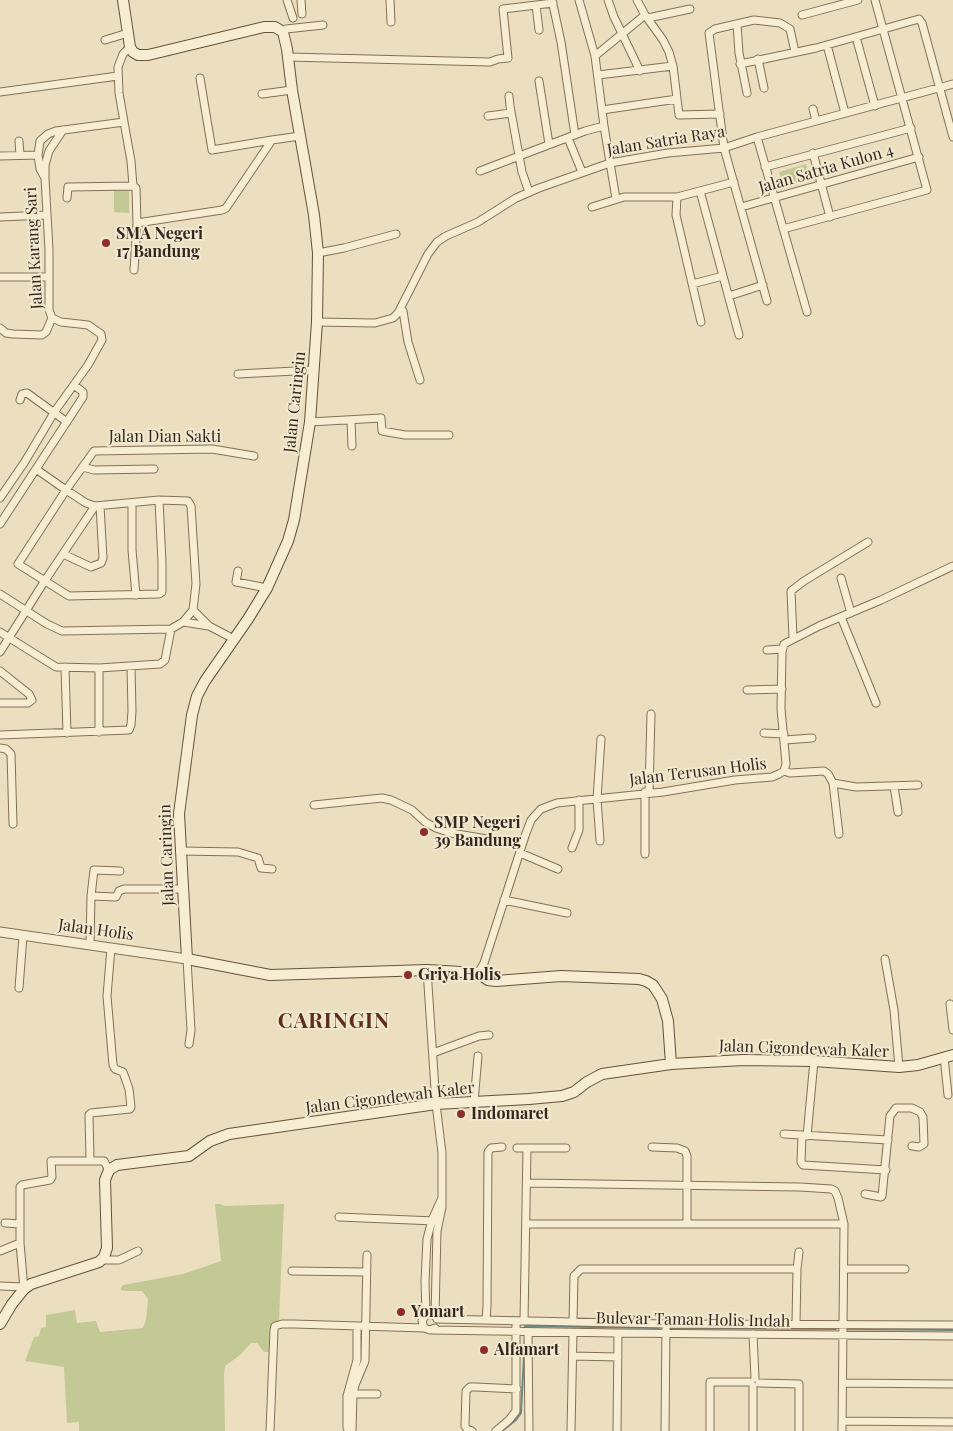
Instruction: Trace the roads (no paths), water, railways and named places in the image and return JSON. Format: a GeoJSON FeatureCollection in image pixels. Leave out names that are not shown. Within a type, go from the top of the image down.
{"type":"FeatureCollection","features":[{"type":"Feature","properties":{"kind":"main road"},"geometry":{"type":"LineString","coordinates":[[123,0],[130,47],[133,52],[142,56],[264,27],[275,27],[283,32]]}},
{"type":"Feature","properties":{"kind":"main road","name":"Jalan Caringin"},"geometry":{"type":"LineString","coordinates":[[187,959],[179,811],[192,715],[197,696],[205,681],[266,588],[288,541],[294,520],[310,422],[317,322],[318,253],[283,32]]}},
{"type":"Feature","properties":{"kind":"main road"},"geometry":{"type":"LineString","coordinates":[[187,959],[270,975],[427,970],[478,973],[488,980],[496,981],[560,976],[639,979],[646,981],[658,991],[665,1008],[668,1021],[671,1064]]}},
{"type":"Feature","properties":{"kind":"main road","name":"Jalan Cigondewah Kaler"},"geometry":{"type":"LineString","coordinates":[[110,1170],[122,1164],[188,1156],[210,1141],[229,1134],[436,1104],[562,1096],[574,1092],[602,1074],[671,1064],[730,1060],[814,1061],[899,1067],[918,1065],[949,1056]]}},
{"type":"Feature","properties":{"kind":"main road"},"geometry":{"type":"LineString","coordinates":[[2,1318],[24,1288],[102,1260],[106,1255],[104,1182],[110,1170]]}},
{"type":"Feature","properties":{"kind":"street"},"geometry":{"type":"LineString","coordinates":[[287,0],[293,18]]}},
{"type":"Feature","properties":{"kind":"street"},"geometry":{"type":"LineString","coordinates":[[301,0],[302,14]]}},
{"type":"Feature","properties":{"kind":"street"},"geometry":{"type":"LineString","coordinates":[[390,0],[391,22]]}},
{"type":"Feature","properties":{"kind":"street"},"geometry":{"type":"LineString","coordinates":[[579,0],[595,56],[616,199]]}},
{"type":"Feature","properties":{"kind":"street"},"geometry":{"type":"LineString","coordinates":[[608,0],[640,70]]}},
{"type":"Feature","properties":{"kind":"street"},"geometry":{"type":"LineString","coordinates":[[637,0],[669,52],[673,66],[680,116],[720,114]]}},
{"type":"Feature","properties":{"kind":"street"},"geometry":{"type":"LineString","coordinates":[[802,15],[858,0]]}},
{"type":"Feature","properties":{"kind":"street"},"geometry":{"type":"LineString","coordinates":[[784,230],[927,190],[875,0]]}},
{"type":"Feature","properties":{"kind":"street"},"geometry":{"type":"LineString","coordinates":[[288,58],[492,62],[508,58],[503,8],[536,5],[553,1],[561,42],[572,136],[582,172]]}},
{"type":"Feature","properties":{"kind":"street"},"geometry":{"type":"LineString","coordinates":[[536,5],[539,30]]}},
{"type":"Feature","properties":{"kind":"street"},"geometry":{"type":"LineString","coordinates":[[595,56],[646,16],[690,9]]}},
{"type":"Feature","properties":{"kind":"street"},"geometry":{"type":"LineString","coordinates":[[740,64],[827,45],[917,19],[921,20],[953,137]]}},
{"type":"Feature","properties":{"kind":"street"},"geometry":{"type":"LineString","coordinates":[[767,301],[724,148],[709,34],[714,29],[761,20],[780,23],[787,26],[792,36],[795,52]]}},
{"type":"Feature","properties":{"kind":"street"},"geometry":{"type":"LineString","coordinates":[[737,24],[740,64],[747,93]]}},
{"type":"Feature","properties":{"kind":"street"},"geometry":{"type":"LineString","coordinates":[[283,32],[286,29],[324,25]]}},
{"type":"Feature","properties":{"kind":"street"},"geometry":{"type":"LineString","coordinates":[[106,40],[128,33]]}},
{"type":"Feature","properties":{"kind":"street"},"geometry":{"type":"LineString","coordinates":[[856,37],[874,106]]}},
{"type":"Feature","properties":{"kind":"street"},"geometry":{"type":"LineString","coordinates":[[827,45],[845,113]]}},
{"type":"Feature","properties":{"kind":"street"},"geometry":{"type":"LineString","coordinates":[[130,47],[122,54],[119,60],[118,76],[133,186],[136,188],[137,222],[134,270]]}},
{"type":"Feature","properties":{"kind":"street"},"geometry":{"type":"LineString","coordinates":[[758,59],[764,88]]}},
{"type":"Feature","properties":{"kind":"street"},"geometry":{"type":"LineString","coordinates":[[598,75],[673,66]]}},
{"type":"Feature","properties":{"kind":"street"},"geometry":{"type":"LineString","coordinates":[[0,92],[118,76]]}},
{"type":"Feature","properties":{"kind":"street"},"geometry":{"type":"LineString","coordinates":[[200,78],[212,150],[300,136]]}},
{"type":"Feature","properties":{"kind":"street"},"geometry":{"type":"LineString","coordinates":[[539,81],[549,144]]}},
{"type":"Feature","properties":{"kind":"street","name":"Jalan Satria Raya"},"geometry":{"type":"LineString","coordinates":[[317,322],[374,323],[389,320],[395,316],[428,254],[446,236],[478,222],[516,198],[582,172],[610,163],[668,153],[724,148],[757,137],[953,84]]}},
{"type":"Feature","properties":{"kind":"street"},"geometry":{"type":"LineString","coordinates":[[262,94],[292,90]]}},
{"type":"Feature","properties":{"kind":"street"},"geometry":{"type":"LineString","coordinates":[[509,96],[522,172],[529,192]]}},
{"type":"Feature","properties":{"kind":"street"},"geometry":{"type":"LineString","coordinates":[[602,110],[677,99]]}},
{"type":"Feature","properties":{"kind":"street"},"geometry":{"type":"LineString","coordinates":[[813,109],[816,121]]}},
{"type":"Feature","properties":{"kind":"street"},"geometry":{"type":"LineString","coordinates":[[488,116],[511,113]]}},
{"type":"Feature","properties":{"kind":"street"},"geometry":{"type":"LineString","coordinates":[[0,156],[38,155],[40,141],[56,131],[124,122]]}},
{"type":"Feature","properties":{"kind":"street"},"geometry":{"type":"LineString","coordinates":[[480,171],[549,144],[604,126]]}},
{"type":"Feature","properties":{"kind":"street"},"geometry":{"type":"LineString","coordinates":[[766,167],[911,128]]}},
{"type":"Feature","properties":{"kind":"street"},"geometry":{"type":"LineString","coordinates":[[44,178],[49,151],[62,130]]}},
{"type":"Feature","properties":{"kind":"street"},"geometry":{"type":"LineString","coordinates":[[757,137],[807,312]]}},
{"type":"Feature","properties":{"kind":"street"},"geometry":{"type":"LineString","coordinates":[[137,222],[226,208],[272,140]]}},
{"type":"Feature","properties":{"kind":"street"},"geometry":{"type":"LineString","coordinates":[[19,141],[20,155]]}},
{"type":"Feature","properties":{"kind":"street"},"geometry":{"type":"LineString","coordinates":[[813,153],[830,217]]}},
{"type":"Feature","properties":{"kind":"street","name":"Jalan Karang Sari"},"geometry":{"type":"LineString","coordinates":[[38,155],[40,169],[44,178],[47,215],[49,310],[52,318]]}},
{"type":"Feature","properties":{"kind":"street","name":"Jalan Satria Kulon 4"},"geometry":{"type":"LineString","coordinates":[[741,207],[919,157]]}},
{"type":"Feature","properties":{"kind":"street"},"geometry":{"type":"LineString","coordinates":[[592,207],[616,199],[677,197],[734,182]]}},
{"type":"Feature","properties":{"kind":"street"},"geometry":{"type":"LineString","coordinates":[[68,198],[68,187],[133,186]]}},
{"type":"Feature","properties":{"kind":"street"},"geometry":{"type":"LineString","coordinates":[[700,191],[739,335]]}},
{"type":"Feature","properties":{"kind":"street"},"geometry":{"type":"LineString","coordinates":[[677,197],[676,215],[702,322]]}},
{"type":"Feature","properties":{"kind":"street"},"geometry":{"type":"LineString","coordinates":[[0,217],[47,215]]}},
{"type":"Feature","properties":{"kind":"street"},"geometry":{"type":"LineString","coordinates":[[318,253],[396,234]]}},
{"type":"Feature","properties":{"kind":"street"},"geometry":{"type":"LineString","coordinates":[[692,284],[723,276]]}},
{"type":"Feature","properties":{"kind":"street"},"geometry":{"type":"LineString","coordinates":[[0,277],[48,277]]}},
{"type":"Feature","properties":{"kind":"street"},"geometry":{"type":"LineString","coordinates":[[729,296],[762,285]]}},
{"type":"Feature","properties":{"kind":"street"},"geometry":{"type":"LineString","coordinates":[[402,311],[408,342],[420,380]]}},
{"type":"Feature","properties":{"kind":"street"},"geometry":{"type":"LineString","coordinates":[[0,328],[13,334],[42,335],[46,332],[52,318],[61,322],[88,325],[97,330],[102,336],[88,365],[55,412],[0,498]]}},
{"type":"Feature","properties":{"kind":"street"},"geometry":{"type":"LineString","coordinates":[[238,374],[314,370]]}},
{"type":"Feature","properties":{"kind":"street"},"geometry":{"type":"LineString","coordinates":[[0,524],[84,396],[83,392],[74,385]]}},
{"type":"Feature","properties":{"kind":"street"},"geometry":{"type":"LineString","coordinates":[[20,400],[22,394],[27,393],[67,422]]}},
{"type":"Feature","properties":{"kind":"street"},"geometry":{"type":"LineString","coordinates":[[310,422],[381,418],[382,431],[402,435],[449,435]]}},
{"type":"Feature","properties":{"kind":"street"},"geometry":{"type":"LineString","coordinates":[[351,420],[352,446]]}},
{"type":"Feature","properties":{"kind":"street","name":"Jalan Dian Sakti"},"geometry":{"type":"LineString","coordinates":[[44,582],[19,566],[18,561],[92,453],[97,451],[212,449],[254,456]]}},
{"type":"Feature","properties":{"kind":"street"},"geometry":{"type":"LineString","coordinates":[[83,467],[94,470],[154,468]]}},
{"type":"Feature","properties":{"kind":"street"},"geometry":{"type":"LineString","coordinates":[[0,594],[27,612],[62,631],[171,629],[183,622],[194,610],[196,584],[190,502],[187,500],[159,500],[98,506],[86,502],[36,469]]}},
{"type":"Feature","properties":{"kind":"street"},"geometry":{"type":"LineString","coordinates":[[44,582],[71,597],[158,595],[162,592],[159,500]]}},
{"type":"Feature","properties":{"kind":"street"},"geometry":{"type":"LineString","coordinates":[[132,503],[132,550],[136,595]]}},
{"type":"Feature","properties":{"kind":"street"},"geometry":{"type":"LineString","coordinates":[[0,652],[62,554],[98,506]]}},
{"type":"Feature","properties":{"kind":"street"},"geometry":{"type":"LineString","coordinates":[[62,554],[91,566],[101,563],[103,558],[98,506]]}},
{"type":"Feature","properties":{"kind":"street"},"geometry":{"type":"LineString","coordinates":[[793,638],[791,591],[868,542]]}},
{"type":"Feature","properties":{"kind":"street"},"geometry":{"type":"LineString","coordinates":[[768,650],[782,649],[784,644],[793,638],[953,566]]}},
{"type":"Feature","properties":{"kind":"street"},"geometry":{"type":"LineString","coordinates":[[238,571],[236,582],[266,588]]}},
{"type":"Feature","properties":{"kind":"street"},"geometry":{"type":"LineString","coordinates":[[841,578],[851,613]]}},
{"type":"Feature","properties":{"kind":"street"},"geometry":{"type":"LineString","coordinates":[[194,610],[209,626]]}},
{"type":"Feature","properties":{"kind":"street"},"geometry":{"type":"LineString","coordinates":[[841,617],[876,703]]}},
{"type":"Feature","properties":{"kind":"street"},"geometry":{"type":"LineString","coordinates":[[183,622],[209,626],[234,639]]}},
{"type":"Feature","properties":{"kind":"street"},"geometry":{"type":"LineString","coordinates":[[0,632],[53,666],[99,668],[153,666],[162,663],[168,648],[171,629]]}},
{"type":"Feature","properties":{"kind":"street","name":"Jalan Terusan Holis"},"geometry":{"type":"LineString","coordinates":[[478,973],[484,963],[531,820],[541,809],[557,803],[647,792],[663,792],[734,780],[772,777],[784,771],[786,762],[781,709],[782,649]]}},
{"type":"Feature","properties":{"kind":"street"},"geometry":{"type":"LineString","coordinates":[[0,735],[124,732],[130,729],[132,711],[131,666]]}},
{"type":"Feature","properties":{"kind":"street"},"geometry":{"type":"LineString","coordinates":[[65,667],[68,733]]}},
{"type":"Feature","properties":{"kind":"street"},"geometry":{"type":"LineString","coordinates":[[99,668],[99,732]]}},
{"type":"Feature","properties":{"kind":"street"},"geometry":{"type":"LineString","coordinates":[[0,672],[29,694],[32,700],[28,703],[0,703]]}},
{"type":"Feature","properties":{"kind":"street"},"geometry":{"type":"LineString","coordinates":[[747,690],[782,689]]}},
{"type":"Feature","properties":{"kind":"street"},"geometry":{"type":"LineString","coordinates":[[645,854],[650,714]]}},
{"type":"Feature","properties":{"kind":"street"},"geometry":{"type":"LineString","coordinates":[[764,733],[784,737],[812,738]]}},
{"type":"Feature","properties":{"kind":"street"},"geometry":{"type":"LineString","coordinates":[[600,842],[597,799],[601,739]]}},
{"type":"Feature","properties":{"kind":"street"},"geometry":{"type":"LineString","coordinates":[[0,748],[6,749],[11,754],[13,824]]}},
{"type":"Feature","properties":{"kind":"street"},"geometry":{"type":"LineString","coordinates":[[784,771],[790,773],[824,772],[828,774],[833,783],[839,834]]}},
{"type":"Feature","properties":{"kind":"street"},"geometry":{"type":"LineString","coordinates":[[833,783],[856,787],[918,785]]}},
{"type":"Feature","properties":{"kind":"street"},"geometry":{"type":"LineString","coordinates":[[894,786],[898,812]]}},
{"type":"Feature","properties":{"kind":"street"},"geometry":{"type":"LineString","coordinates":[[314,804],[382,798],[412,810],[425,822],[436,828],[451,833],[522,845]]}},
{"type":"Feature","properties":{"kind":"street"},"geometry":{"type":"LineString","coordinates":[[572,848],[579,830],[579,800]]}},
{"type":"Feature","properties":{"kind":"street"},"geometry":{"type":"LineString","coordinates":[[181,851],[238,852],[258,858],[261,868],[272,869]]}},
{"type":"Feature","properties":{"kind":"street"},"geometry":{"type":"LineString","coordinates":[[520,853],[558,869]]}},
{"type":"Feature","properties":{"kind":"street"},"geometry":{"type":"LineString","coordinates":[[90,945],[91,896],[94,870],[120,871]]}},
{"type":"Feature","properties":{"kind":"street"},"geometry":{"type":"LineString","coordinates":[[91,896],[116,897],[119,891],[124,890],[182,889]]}},
{"type":"Feature","properties":{"kind":"street"},"geometry":{"type":"LineString","coordinates":[[504,900],[567,914]]}},
{"type":"Feature","properties":{"kind":"street","name":"Jalan Holis"},"geometry":{"type":"LineString","coordinates":[[0,932],[187,959]]}},
{"type":"Feature","properties":{"kind":"street"},"geometry":{"type":"LineString","coordinates":[[19,988],[23,936]]}},
{"type":"Feature","properties":{"kind":"street"},"geometry":{"type":"LineString","coordinates":[[90,1160],[89,1116],[91,1112],[130,1109],[131,1107],[129,1089],[123,1072],[114,1068],[113,1065],[107,996],[111,948]]}},
{"type":"Feature","properties":{"kind":"street"},"geometry":{"type":"LineString","coordinates":[[187,959],[191,1030],[189,1044]]}},
{"type":"Feature","properties":{"kind":"street"},"geometry":{"type":"LineString","coordinates":[[885,959],[894,1010],[899,1067]]}},
{"type":"Feature","properties":{"kind":"street"},"geometry":{"type":"LineString","coordinates":[[424,1328],[422,1321],[426,1315],[427,1239],[441,1200],[442,1153],[436,1104],[427,970]]}},
{"type":"Feature","properties":{"kind":"street"},"geometry":{"type":"LineString","coordinates":[[950,1004],[953,1030]]}},
{"type":"Feature","properties":{"kind":"street"},"geometry":{"type":"LineString","coordinates":[[433,1054],[479,1036],[489,1036]]}},
{"type":"Feature","properties":{"kind":"street"},"geometry":{"type":"LineString","coordinates":[[474,1102],[478,1056]]}},
{"type":"Feature","properties":{"kind":"street"},"geometry":{"type":"LineString","coordinates":[[948,1095],[949,1056]]}},
{"type":"Feature","properties":{"kind":"street"},"geometry":{"type":"LineString","coordinates":[[814,1061],[801,1162],[803,1165],[886,1170]]}},
{"type":"Feature","properties":{"kind":"street"},"geometry":{"type":"LineString","coordinates":[[865,1194],[882,1197],[890,1116],[892,1111],[900,1107],[912,1108],[920,1112],[923,1117],[925,1141],[922,1146],[912,1146]]}},
{"type":"Feature","properties":{"kind":"street"},"geometry":{"type":"LineString","coordinates":[[784,1134],[888,1140]]}},
{"type":"Feature","properties":{"kind":"street"},"geometry":{"type":"LineString","coordinates":[[486,1320],[488,1152],[491,1148],[502,1147]]}},
{"type":"Feature","properties":{"kind":"street"},"geometry":{"type":"LineString","coordinates":[[652,1147],[677,1148],[685,1151],[687,1156],[687,1224]]}},
{"type":"Feature","properties":{"kind":"street"},"geometry":{"type":"LineString","coordinates":[[516,1148],[566,1148]]}},
{"type":"Feature","properties":{"kind":"street"},"geometry":{"type":"LineString","coordinates":[[496,1431],[516,1411],[518,1325],[526,1224],[527,1148]]}},
{"type":"Feature","properties":{"kind":"street"},"geometry":{"type":"LineString","coordinates":[[0,1286],[24,1288],[20,1244],[20,1187],[50,1180],[52,1178],[51,1161],[104,1161],[110,1170]]}},
{"type":"Feature","properties":{"kind":"street"},"geometry":{"type":"LineString","coordinates":[[527,1183],[831,1189],[835,1191],[844,1224],[842,1431]]}},
{"type":"Feature","properties":{"kind":"street"},"geometry":{"type":"LineString","coordinates":[[339,1217],[435,1221]]}},
{"type":"Feature","properties":{"kind":"street"},"geometry":{"type":"LineString","coordinates":[[270,1431],[274,1330],[276,1326],[282,1324],[349,1324],[433,1330],[436,1327],[435,1221]]}},
{"type":"Feature","properties":{"kind":"street"},"geometry":{"type":"LineString","coordinates":[[5,1223],[20,1224]]}},
{"type":"Feature","properties":{"kind":"street"},"geometry":{"type":"LineString","coordinates":[[526,1224],[844,1224]]}},
{"type":"Feature","properties":{"kind":"street"},"geometry":{"type":"LineString","coordinates":[[0,1251],[20,1244]]}},
{"type":"Feature","properties":{"kind":"street"},"geometry":{"type":"LineString","coordinates":[[102,1260],[119,1260],[138,1251]]}},
{"type":"Feature","properties":{"kind":"street"},"geometry":{"type":"LineString","coordinates":[[796,1323],[799,1252]]}},
{"type":"Feature","properties":{"kind":"street"},"geometry":{"type":"LineString","coordinates":[[352,1431],[353,1394],[365,1361],[367,1255]]}},
{"type":"Feature","properties":{"kind":"street"},"geometry":{"type":"LineString","coordinates":[[573,1322],[574,1276],[581,1269],[797,1268]]}},
{"type":"Feature","properties":{"kind":"street"},"geometry":{"type":"LineString","coordinates":[[844,1270],[905,1268]]}},
{"type":"Feature","properties":{"kind":"street"},"geometry":{"type":"LineString","coordinates":[[292,1271],[366,1272]]}},
{"type":"Feature","properties":{"kind":"street"},"geometry":{"type":"LineString","coordinates":[[426,1315],[429,1314],[436,1317]]}},
{"type":"Feature","properties":{"kind":"street","name":"Bulevar Taman Holis Indah"},"geometry":{"type":"LineString","coordinates":[[436,1317],[486,1320],[518,1325],[528,1332],[953,1336]]}},
{"type":"Feature","properties":{"kind":"street","name":"Bulevar Taman Holis Indah"},"geometry":{"type":"LineString","coordinates":[[433,1330],[573,1322],[953,1325]]}},
{"type":"Feature","properties":{"kind":"street"},"geometry":{"type":"LineString","coordinates":[[665,1431],[666,1324]]}},
{"type":"Feature","properties":{"kind":"street"},"geometry":{"type":"LineString","coordinates":[[347,1431],[347,1396],[358,1360],[357,1326]]}},
{"type":"Feature","properties":{"kind":"street"},"geometry":{"type":"LineString","coordinates":[[528,1332],[529,1431]]}},
{"type":"Feature","properties":{"kind":"street"},"geometry":{"type":"LineString","coordinates":[[571,1431],[573,1333]]}},
{"type":"Feature","properties":{"kind":"street"},"geometry":{"type":"LineString","coordinates":[[617,1431],[618,1333]]}},
{"type":"Feature","properties":{"kind":"street"},"geometry":{"type":"LineString","coordinates":[[753,1431],[754,1334]]}},
{"type":"Feature","properties":{"kind":"street"},"geometry":{"type":"LineString","coordinates":[[573,1356],[618,1357]]}},
{"type":"Feature","properties":{"kind":"street"},"geometry":{"type":"LineString","coordinates":[[710,1431],[710,1382],[799,1384],[799,1431]]}},
{"type":"Feature","properties":{"kind":"street"},"geometry":{"type":"LineString","coordinates":[[843,1383],[953,1384]]}},
{"type":"Feature","properties":{"kind":"street"},"geometry":{"type":"LineString","coordinates":[[472,1431],[465,1426],[466,1391],[476,1387],[517,1389]]}},
{"type":"Feature","properties":{"kind":"street"},"geometry":{"type":"LineString","coordinates":[[353,1394],[377,1394]]}},
{"type":"Feature","properties":{"kind":"street"},"geometry":{"type":"LineString","coordinates":[[842,1421],[953,1422]]}},
{"type":"Feature","properties":{"kind":"waterway"},"geometry":{"type":"LineString","coordinates":[[525,1328],[525,1326],[659,1328]]}},
{"type":"Feature","properties":{"kind":"waterway"},"geometry":{"type":"LineString","coordinates":[[671,1328],[836,1329]]}},
{"type":"Feature","properties":{"kind":"waterway"},"geometry":{"type":"LineString","coordinates":[[847,1329],[953,1330]]}},
{"type":"Feature","properties":{"kind":"waterway"},"geometry":{"type":"LineString","coordinates":[[502,1431],[516,1420],[521,1413],[525,1337]]}},
{"type":"Feature","properties":{"kind":"place","name":"SMA Negeri 17 Bandung"},"geometry":{"type":"Point","coordinates":[106,243]}},
{"type":"Feature","properties":{"kind":"place","name":"SMP Negeri 39 Bandung"},"geometry":{"type":"Point","coordinates":[424,832]}},
{"type":"Feature","properties":{"kind":"place","name":"Griya Holis"},"geometry":{"type":"Point","coordinates":[408,975]}},
{"type":"Feature","properties":{"kind":"place","name":"Indomaret"},"geometry":{"type":"Point","coordinates":[461,1114]}},
{"type":"Feature","properties":{"kind":"place","name":"Yomart"},"geometry":{"type":"Point","coordinates":[401,1312]}},
{"type":"Feature","properties":{"kind":"place","name":"Alfamart"},"geometry":{"type":"Point","coordinates":[484,1350]}},
{"type":"Feature","properties":{"kind":"district","name":"CARINGIN"},"geometry":{"type":"Point","coordinates":[334,1021]}}]}
